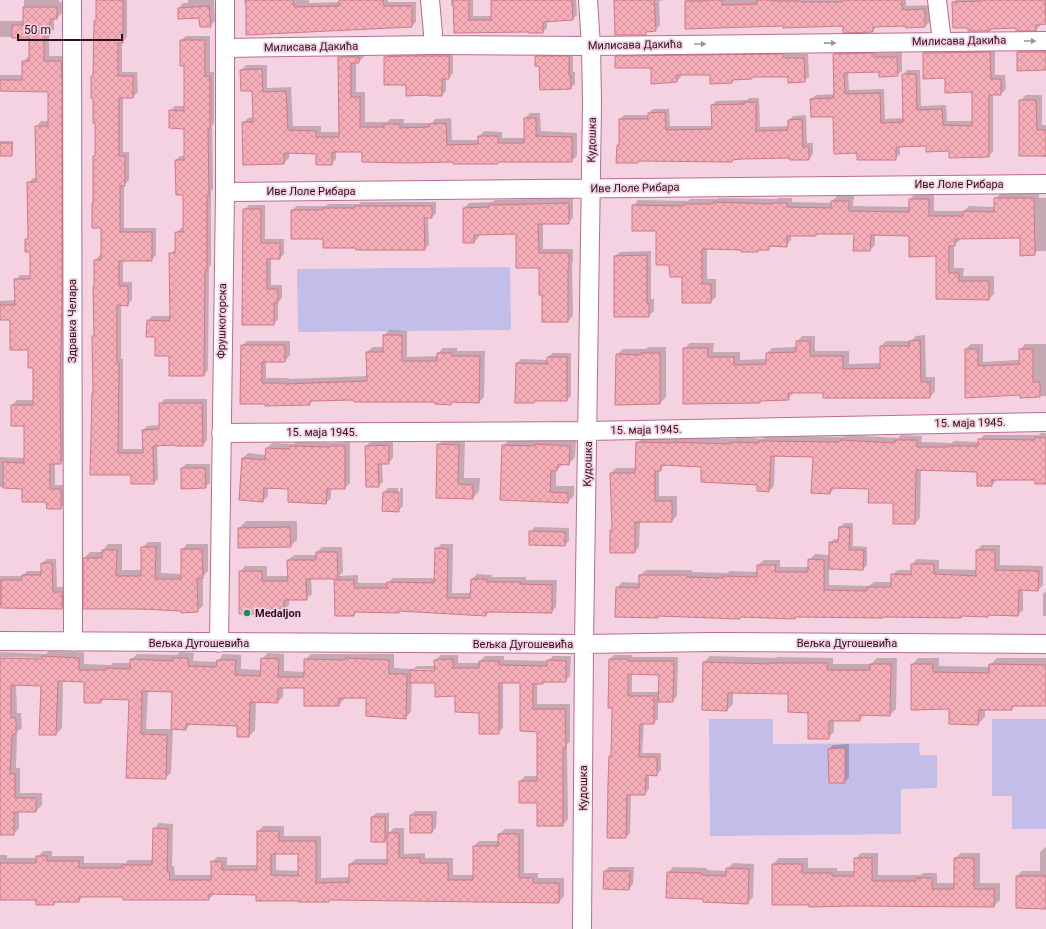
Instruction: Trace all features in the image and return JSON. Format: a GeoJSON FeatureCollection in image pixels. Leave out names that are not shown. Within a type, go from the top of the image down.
{"type":"FeatureCollection","features":[{"type":"Feature","properties":{"kind":"street","name":"Здравка Челара"},"geometry":{"type":"LineString","coordinates":[[72,0],[73,642]]}},
{"type":"Feature","properties":{"kind":"street","name":"Фрушкогорска"},"geometry":{"type":"LineString","coordinates":[[219,643],[224,192],[224,0]]}},
{"type":"Feature","properties":{"kind":"street"},"geometry":{"type":"LineString","coordinates":[[430,0],[434,45]]}},
{"type":"Feature","properties":{"kind":"street","name":"Кудошка"},"geometry":{"type":"LineString","coordinates":[[582,929],[584,644],[592,103],[591,46],[588,0]]}},
{"type":"Feature","properties":{"kind":"street"},"geometry":{"type":"LineString","coordinates":[[937,0],[942,42]]}},
{"type":"Feature","properties":{"kind":"street","name":"Милисава Дакића"},"geometry":{"type":"LineString","coordinates":[[224,48],[434,45],[591,46],[1046,41]]}},
{"type":"Feature","properties":{"kind":"street","name":"Иве Лоле Рибара"},"geometry":{"type":"LineString","coordinates":[[224,192],[1046,184]]}},
{"type":"Feature","properties":{"kind":"street","name":"15. маја 1945."},"geometry":{"type":"LineString","coordinates":[[221,432],[588,431],[1046,422]]}},
{"type":"Feature","properties":{"kind":"street","name":"Вељка Дугошевића"},"geometry":{"type":"LineString","coordinates":[[0,641],[219,643],[584,644],[721,642],[1046,644]]}},
{"type":"Feature","properties":{"kind":"shaded area"},"geometry":{"type":"Polygon","coordinates":[[[510,267],[511,330],[298,332],[297,269],[510,267]]]}},
{"type":"Feature","properties":{"kind":"shaded area"},"geometry":{"type":"Polygon","coordinates":[[[709,719],[773,719],[773,744],[919,743],[920,755],[937,755],[937,788],[901,789],[901,834],[710,836],[709,719]]]}},
{"type":"Feature","properties":{"kind":"shaded area"},"geometry":{"type":"Polygon","coordinates":[[[992,719],[1046,719],[1046,829],[1012,829],[1012,796],[992,796],[992,719]]]}},
{"type":"Feature","properties":{"kind":"building"},"geometry":{"type":"Polygon","coordinates":[[[96,0],[123,0],[123,43],[118,43],[118,76],[133,76],[133,98],[119,98],[119,156],[125,156],[125,186],[120,186],[120,232],[152,232],[152,261],[119,261],[119,286],[128,286],[128,306],[117,305],[117,363],[119,363],[118,453],[143,453],[142,430],[159,429],[159,403],[202,403],[203,446],[153,446],[154,484],[131,484],[131,475],[90,475],[93,393],[92,336],[94,336],[94,260],[101,260],[101,228],[92,228],[95,123],[93,123],[91,76],[93,76],[96,0]]]}},
{"type":"Feature","properties":{"kind":"building"},"geometry":{"type":"Polygon","coordinates":[[[246,0],[293,0],[294,7],[339,6],[339,0],[383,0],[384,6],[412,6],[412,27],[246,35],[246,0]]]}},
{"type":"Feature","properties":{"kind":"building"},"geometry":{"type":"Polygon","coordinates":[[[453,0],[469,0],[469,20],[491,20],[491,0],[572,0],[573,20],[543,22],[543,33],[454,33],[453,0]]]}},
{"type":"Feature","properties":{"kind":"building"},"geometry":{"type":"Polygon","coordinates":[[[614,0],[654,0],[656,31],[646,32],[646,35],[615,35],[614,0]]]}},
{"type":"Feature","properties":{"kind":"building"},"geometry":{"type":"Polygon","coordinates":[[[722,0],[722,5],[757,4],[757,0],[842,2],[842,0],[902,0],[902,10],[925,9],[925,27],[873,27],[873,32],[843,33],[843,26],[685,29],[685,1],[722,0]]]}},
{"type":"Feature","properties":{"kind":"building"},"geometry":{"type":"Polygon","coordinates":[[[981,0],[1045,0],[1046,24],[1036,25],[1036,31],[1016,31],[1016,28],[990,29],[990,31],[968,31],[968,28],[953,28],[952,2],[981,0]]]}},
{"type":"Feature","properties":{"kind":"building"},"geometry":{"type":"Polygon","coordinates":[[[209,6],[211,27],[200,27],[199,18],[178,19],[178,8],[209,6]]]}},
{"type":"Feature","properties":{"kind":"building"},"geometry":{"type":"Polygon","coordinates":[[[23,7],[57,7],[57,19],[50,19],[50,36],[44,36],[44,61],[61,61],[62,80],[62,298],[60,386],[61,464],[50,464],[50,489],[61,489],[61,509],[47,509],[46,502],[22,502],[22,489],[3,488],[3,462],[24,463],[24,426],[11,426],[11,405],[33,405],[33,368],[28,368],[28,350],[10,350],[10,320],[0,320],[0,305],[15,305],[14,279],[30,279],[30,252],[25,252],[25,239],[28,239],[27,182],[36,182],[35,126],[48,126],[48,92],[0,91],[0,80],[22,80],[22,61],[29,61],[29,38],[12,38],[12,25],[23,25],[23,7]]]}},
{"type":"Feature","properties":{"kind":"building"},"geometry":{"type":"Polygon","coordinates":[[[180,40],[205,40],[205,76],[210,76],[210,129],[208,129],[209,195],[207,195],[207,271],[205,271],[204,376],[169,376],[169,356],[155,356],[155,337],[146,337],[147,320],[170,321],[169,253],[175,253],[175,232],[183,232],[183,195],[176,195],[175,160],[184,160],[184,129],[169,128],[169,110],[184,111],[184,66],[180,66],[180,40]]]}},
{"type":"Feature","properties":{"kind":"building"},"geometry":{"type":"Polygon","coordinates":[[[990,52],[991,79],[1001,79],[1001,95],[989,95],[989,157],[949,158],[949,151],[926,152],[926,146],[896,147],[896,160],[857,160],[857,153],[834,154],[833,117],[811,117],[810,99],[834,98],[833,54],[874,53],[874,57],[897,57],[898,76],[879,77],[879,72],[844,73],[845,94],[880,93],[881,123],[903,122],[902,74],[916,74],[917,110],[942,109],[943,125],[972,126],[972,92],[945,93],[945,78],[923,79],[923,53],[990,52]]]}},
{"type":"Feature","properties":{"kind":"building"},"geometry":{"type":"Polygon","coordinates":[[[1017,52],[1046,52],[1046,70],[1017,71],[1017,52]]]}},
{"type":"Feature","properties":{"kind":"building"},"geometry":{"type":"Polygon","coordinates":[[[782,54],[783,58],[804,58],[805,82],[788,83],[788,77],[752,77],[752,79],[732,80],[732,83],[710,84],[710,75],[676,75],[677,82],[651,84],[651,68],[615,68],[615,56],[782,54]]]}},
{"type":"Feature","properties":{"kind":"building"},"geometry":{"type":"Polygon","coordinates":[[[449,56],[449,79],[442,79],[442,96],[406,96],[406,85],[384,85],[384,57],[449,56]]]}},
{"type":"Feature","properties":{"kind":"building"},"geometry":{"type":"Polygon","coordinates":[[[535,56],[569,56],[569,76],[571,76],[571,89],[540,90],[539,66],[535,66],[535,56]]]}},
{"type":"Feature","properties":{"kind":"building"},"geometry":{"type":"Polygon","coordinates":[[[338,57],[359,57],[359,63],[351,63],[351,97],[360,97],[360,127],[384,127],[384,124],[400,124],[400,128],[429,127],[429,124],[446,123],[447,145],[478,144],[478,136],[498,136],[498,143],[524,143],[524,118],[536,118],[536,136],[572,137],[572,162],[498,162],[498,164],[453,164],[453,162],[362,162],[362,152],[332,152],[332,165],[316,165],[316,154],[284,153],[284,164],[243,165],[242,122],[253,122],[252,91],[241,91],[240,70],[262,69],[263,92],[286,91],[288,130],[316,131],[316,137],[339,137],[338,57]]]}},
{"type":"Feature","properties":{"kind":"building"},"geometry":{"type":"Polygon","coordinates":[[[1019,100],[1036,100],[1037,130],[1046,130],[1046,156],[1019,156],[1019,100]]]}},
{"type":"Feature","properties":{"kind":"building"},"geometry":{"type":"Polygon","coordinates":[[[744,102],[756,102],[756,131],[788,130],[788,120],[802,119],[803,147],[809,147],[809,160],[790,160],[789,158],[742,159],[732,160],[732,162],[638,161],[638,163],[616,163],[617,145],[619,145],[619,119],[648,119],[648,113],[665,112],[666,130],[712,129],[711,105],[744,104],[744,102]]]}},
{"type":"Feature","properties":{"kind":"building"},"geometry":{"type":"Polygon","coordinates":[[[0,143],[12,143],[12,156],[0,156],[0,143]]]}},
{"type":"Feature","properties":{"kind":"building"},"geometry":{"type":"Polygon","coordinates":[[[994,198],[1034,198],[1035,255],[1020,256],[1020,238],[955,239],[955,246],[949,246],[949,273],[959,273],[959,281],[989,281],[989,300],[936,299],[936,256],[909,257],[909,236],[871,235],[870,251],[853,251],[854,234],[816,234],[816,236],[787,236],[787,247],[769,246],[769,250],[758,250],[758,252],[702,249],[702,284],[711,284],[711,303],[682,303],[682,277],[670,277],[669,265],[656,265],[656,231],[632,231],[632,205],[684,206],[684,204],[713,204],[713,202],[772,204],[787,203],[787,207],[831,208],[831,201],[849,201],[849,211],[909,212],[909,199],[929,199],[929,216],[963,216],[963,211],[994,212],[994,198]]]}},
{"type":"Feature","properties":{"kind":"building"},"geometry":{"type":"Polygon","coordinates":[[[569,203],[569,224],[538,224],[539,253],[569,253],[568,322],[542,322],[542,295],[539,295],[539,268],[516,268],[516,234],[474,235],[474,243],[463,243],[463,208],[489,207],[489,205],[569,203]]]}},
{"type":"Feature","properties":{"kind":"building"},"geometry":{"type":"Polygon","coordinates":[[[355,206],[432,206],[432,218],[424,218],[425,250],[356,250],[356,248],[323,248],[323,239],[291,239],[291,210],[355,208],[355,206]]]}},
{"type":"Feature","properties":{"kind":"building"},"geometry":{"type":"Polygon","coordinates":[[[243,209],[261,209],[261,243],[280,243],[280,259],[267,259],[267,289],[278,289],[278,303],[274,303],[274,325],[242,325],[243,209]]]}},
{"type":"Feature","properties":{"kind":"building"},"geometry":{"type":"Polygon","coordinates":[[[647,255],[647,303],[649,303],[649,317],[614,317],[614,256],[647,255]]]}},
{"type":"Feature","properties":{"kind":"building"},"geometry":{"type":"Polygon","coordinates":[[[383,335],[402,335],[402,361],[437,361],[437,353],[452,353],[452,356],[480,356],[479,403],[451,402],[451,405],[435,404],[435,402],[354,402],[354,400],[310,401],[310,405],[265,406],[265,404],[240,404],[241,345],[285,345],[285,362],[262,362],[262,383],[284,384],[367,381],[366,352],[383,352],[383,335]]]}},
{"type":"Feature","properties":{"kind":"building"},"geometry":{"type":"Polygon","coordinates":[[[920,340],[921,382],[930,382],[930,398],[823,398],[823,393],[788,393],[789,400],[760,401],[760,403],[683,404],[683,348],[708,348],[708,357],[734,357],[734,365],[766,364],[766,353],[796,352],[796,341],[810,341],[810,356],[843,356],[843,369],[880,368],[880,346],[910,346],[909,341],[920,340]]]}},
{"type":"Feature","properties":{"kind":"building"},"geometry":{"type":"Polygon","coordinates":[[[965,349],[978,349],[978,366],[1019,364],[1019,349],[1033,349],[1033,382],[1040,382],[1040,397],[1020,398],[1020,395],[965,398],[965,349]]]}},
{"type":"Feature","properties":{"kind":"building"},"geometry":{"type":"Polygon","coordinates":[[[641,353],[660,353],[660,404],[615,405],[616,354],[641,355],[641,353]]]}},
{"type":"Feature","properties":{"kind":"building"},"geometry":{"type":"Polygon","coordinates":[[[547,357],[567,357],[567,401],[534,401],[534,403],[515,403],[516,363],[547,364],[547,357]]]}},
{"type":"Feature","properties":{"kind":"building"},"geometry":{"type":"Polygon","coordinates":[[[1035,437],[1046,438],[1046,484],[1035,484],[1035,480],[992,480],[992,486],[977,486],[977,472],[916,470],[915,524],[893,524],[893,503],[868,503],[869,489],[831,488],[830,494],[811,493],[813,457],[771,456],[769,492],[757,491],[757,485],[701,482],[701,467],[661,465],[661,471],[655,471],[655,501],[672,501],[672,522],[635,522],[635,553],[610,553],[610,530],[612,530],[610,473],[635,473],[636,442],[730,444],[731,442],[759,443],[759,441],[840,442],[840,440],[895,443],[895,440],[917,440],[917,447],[948,447],[978,446],[978,439],[1035,440],[1035,437]]]}},
{"type":"Feature","properties":{"kind":"building"},"geometry":{"type":"Polygon","coordinates":[[[437,444],[459,445],[458,484],[473,485],[473,499],[436,498],[437,444]]]}},
{"type":"Feature","properties":{"kind":"building"},"geometry":{"type":"Polygon","coordinates":[[[535,444],[570,446],[569,465],[558,464],[557,471],[551,471],[550,492],[568,493],[568,503],[500,500],[502,445],[535,446],[535,444]]]}},
{"type":"Feature","properties":{"kind":"building"},"geometry":{"type":"Polygon","coordinates":[[[389,445],[389,464],[378,464],[379,487],[366,487],[365,446],[389,445]]]}},
{"type":"Feature","properties":{"kind":"building"},"geometry":{"type":"Polygon","coordinates":[[[290,446],[345,446],[345,489],[327,489],[326,504],[288,502],[288,489],[264,488],[263,502],[239,500],[242,458],[265,460],[266,448],[290,449],[290,446]]]}},
{"type":"Feature","properties":{"kind":"building"},"geometry":{"type":"Polygon","coordinates":[[[181,468],[205,468],[206,488],[181,489],[181,468]]]}},
{"type":"Feature","properties":{"kind":"building"},"geometry":{"type":"Polygon","coordinates":[[[383,492],[399,492],[399,512],[382,511],[383,492]]]}},
{"type":"Feature","properties":{"kind":"building"},"geometry":{"type":"Polygon","coordinates":[[[290,527],[291,547],[238,548],[238,528],[290,527]]]}},
{"type":"Feature","properties":{"kind":"building"},"geometry":{"type":"Polygon","coordinates":[[[839,527],[850,527],[849,550],[864,550],[863,570],[829,569],[829,542],[838,542],[839,527]]]}},
{"type":"Feature","properties":{"kind":"building"},"geometry":{"type":"Polygon","coordinates":[[[529,531],[565,532],[565,546],[529,545],[529,531]]]}},
{"type":"Feature","properties":{"kind":"building"},"geometry":{"type":"Polygon","coordinates":[[[141,547],[156,547],[155,579],[181,579],[181,549],[202,549],[203,578],[197,578],[198,612],[181,613],[181,611],[141,609],[83,609],[83,558],[102,558],[102,550],[117,550],[116,576],[141,576],[141,547]]]}},
{"type":"Feature","properties":{"kind":"building"},"geometry":{"type":"Polygon","coordinates":[[[435,548],[448,549],[447,598],[470,598],[471,579],[487,579],[487,582],[521,582],[521,584],[552,585],[552,613],[486,612],[486,616],[399,611],[399,613],[354,612],[354,616],[335,616],[334,580],[354,580],[354,588],[387,588],[387,582],[434,583],[435,548]]]}},
{"type":"Feature","properties":{"kind":"building"},"geometry":{"type":"Polygon","coordinates":[[[976,550],[995,550],[995,570],[1039,571],[1038,591],[1019,590],[1018,616],[988,615],[988,617],[962,616],[961,618],[795,617],[795,619],[740,617],[740,619],[658,616],[658,618],[615,617],[616,587],[639,588],[639,575],[687,575],[687,577],[723,578],[723,576],[757,577],[757,565],[776,565],[775,572],[808,572],[808,559],[824,560],[824,590],[867,591],[867,587],[891,587],[891,574],[911,575],[911,564],[934,564],[934,574],[976,576],[976,550]]]}},
{"type":"Feature","properties":{"kind":"building"},"geometry":{"type":"Polygon","coordinates":[[[316,552],[337,552],[338,579],[306,579],[307,600],[284,600],[284,611],[262,612],[262,614],[239,614],[239,571],[262,571],[262,581],[288,581],[287,560],[316,560],[316,552]]]}},
{"type":"Feature","properties":{"kind":"building"},"geometry":{"type":"Polygon","coordinates":[[[41,563],[52,563],[53,592],[62,592],[62,609],[1,608],[1,580],[22,580],[22,575],[41,575],[41,563]]]}},
{"type":"Feature","properties":{"kind":"building"},"geometry":{"type":"Polygon","coordinates":[[[42,656],[79,658],[79,670],[106,670],[106,668],[130,669],[130,659],[173,661],[173,658],[188,658],[188,666],[216,667],[217,660],[236,660],[235,675],[260,676],[261,658],[279,659],[278,677],[304,677],[304,659],[345,660],[345,658],[389,660],[389,674],[407,674],[406,719],[366,716],[366,698],[339,698],[339,706],[304,706],[304,688],[278,688],[278,703],[250,702],[249,737],[237,737],[237,726],[186,724],[186,730],[171,729],[172,692],[142,691],[141,734],[167,735],[166,779],[126,778],[129,700],[101,699],[101,703],[84,703],[84,682],[58,681],[56,735],[39,735],[41,686],[11,685],[11,718],[16,718],[16,734],[12,735],[10,774],[15,774],[15,798],[36,798],[36,812],[14,812],[14,835],[0,835],[0,658],[42,659],[42,656]]]}},
{"type":"Feature","properties":{"kind":"building"},"geometry":{"type":"Polygon","coordinates":[[[453,659],[453,668],[479,668],[479,661],[499,661],[499,665],[547,666],[547,660],[566,661],[566,682],[543,682],[543,684],[533,684],[533,709],[565,709],[566,748],[563,748],[563,826],[537,826],[537,803],[519,803],[519,781],[537,781],[537,732],[520,731],[520,683],[499,683],[499,734],[479,734],[479,713],[455,712],[455,696],[435,697],[435,683],[410,683],[410,670],[435,671],[434,660],[453,659]]]}},
{"type":"Feature","properties":{"kind":"building"},"geometry":{"type":"Polygon","coordinates":[[[609,659],[628,659],[628,661],[674,661],[673,702],[658,702],[659,675],[628,674],[628,696],[654,696],[654,724],[640,724],[639,757],[657,757],[657,776],[646,775],[645,795],[627,795],[626,838],[607,838],[612,708],[608,708],[609,659]]]}},
{"type":"Feature","properties":{"kind":"building"},"geometry":{"type":"Polygon","coordinates":[[[703,662],[770,664],[828,663],[827,670],[870,670],[870,664],[891,664],[890,716],[860,715],[860,721],[829,721],[829,739],[808,739],[808,713],[788,712],[788,694],[728,693],[727,711],[702,710],[703,662]]]}},
{"type":"Feature","properties":{"kind":"building"},"geometry":{"type":"Polygon","coordinates":[[[911,664],[933,664],[933,672],[989,673],[989,664],[1046,665],[1046,706],[1012,706],[1012,710],[979,710],[978,725],[949,724],[949,709],[911,710],[911,664]]]}},
{"type":"Feature","properties":{"kind":"building"},"geometry":{"type":"Polygon","coordinates":[[[845,748],[845,783],[829,783],[828,749],[845,748]]]}},
{"type":"Feature","properties":{"kind":"building"},"geometry":{"type":"Polygon","coordinates":[[[410,815],[432,815],[432,833],[410,833],[410,815]]]}},
{"type":"Feature","properties":{"kind":"building"},"geometry":{"type":"Polygon","coordinates":[[[371,817],[385,817],[385,842],[371,842],[371,817]]]}},
{"type":"Feature","properties":{"kind":"building"},"geometry":{"type":"Polygon","coordinates":[[[153,828],[168,829],[167,871],[169,871],[170,880],[211,880],[211,861],[222,862],[222,870],[257,870],[257,831],[279,831],[279,841],[316,841],[316,883],[349,882],[349,864],[387,864],[387,833],[399,833],[399,858],[420,858],[420,863],[448,863],[448,880],[473,880],[473,846],[498,846],[498,834],[519,834],[519,878],[533,878],[533,883],[559,883],[559,903],[329,900],[329,902],[256,901],[256,895],[209,894],[209,900],[123,900],[123,897],[79,897],[79,902],[54,902],[54,905],[36,905],[36,900],[0,900],[0,863],[36,863],[36,856],[47,856],[47,861],[79,861],[79,868],[122,868],[122,865],[152,865],[153,828]],[[271,854],[271,875],[298,876],[298,854],[271,854]]]}},
{"type":"Feature","properties":{"kind":"building"},"geometry":{"type":"Polygon","coordinates":[[[854,858],[872,858],[872,881],[916,881],[916,878],[932,878],[932,889],[954,889],[954,858],[974,858],[974,889],[994,889],[994,907],[809,907],[809,905],[772,905],[772,864],[802,864],[802,873],[832,873],[832,876],[854,876],[854,858]]]}},
{"type":"Feature","properties":{"kind":"building"},"geometry":{"type":"Polygon","coordinates":[[[726,868],[749,869],[748,904],[703,902],[703,899],[666,898],[667,872],[702,873],[702,875],[726,876],[726,868]]]}},
{"type":"Feature","properties":{"kind":"building"},"geometry":{"type":"Polygon","coordinates":[[[604,871],[630,871],[629,890],[603,889],[604,871]]]}},
{"type":"Feature","properties":{"kind":"building"},"geometry":{"type":"Polygon","coordinates":[[[1016,876],[1046,876],[1046,909],[1016,908],[1016,876]]]}},
{"type":"Feature","properties":{"kind":"place","name":"Medaljon"},"geometry":{"type":"Point","coordinates":[247,613]}}]}
